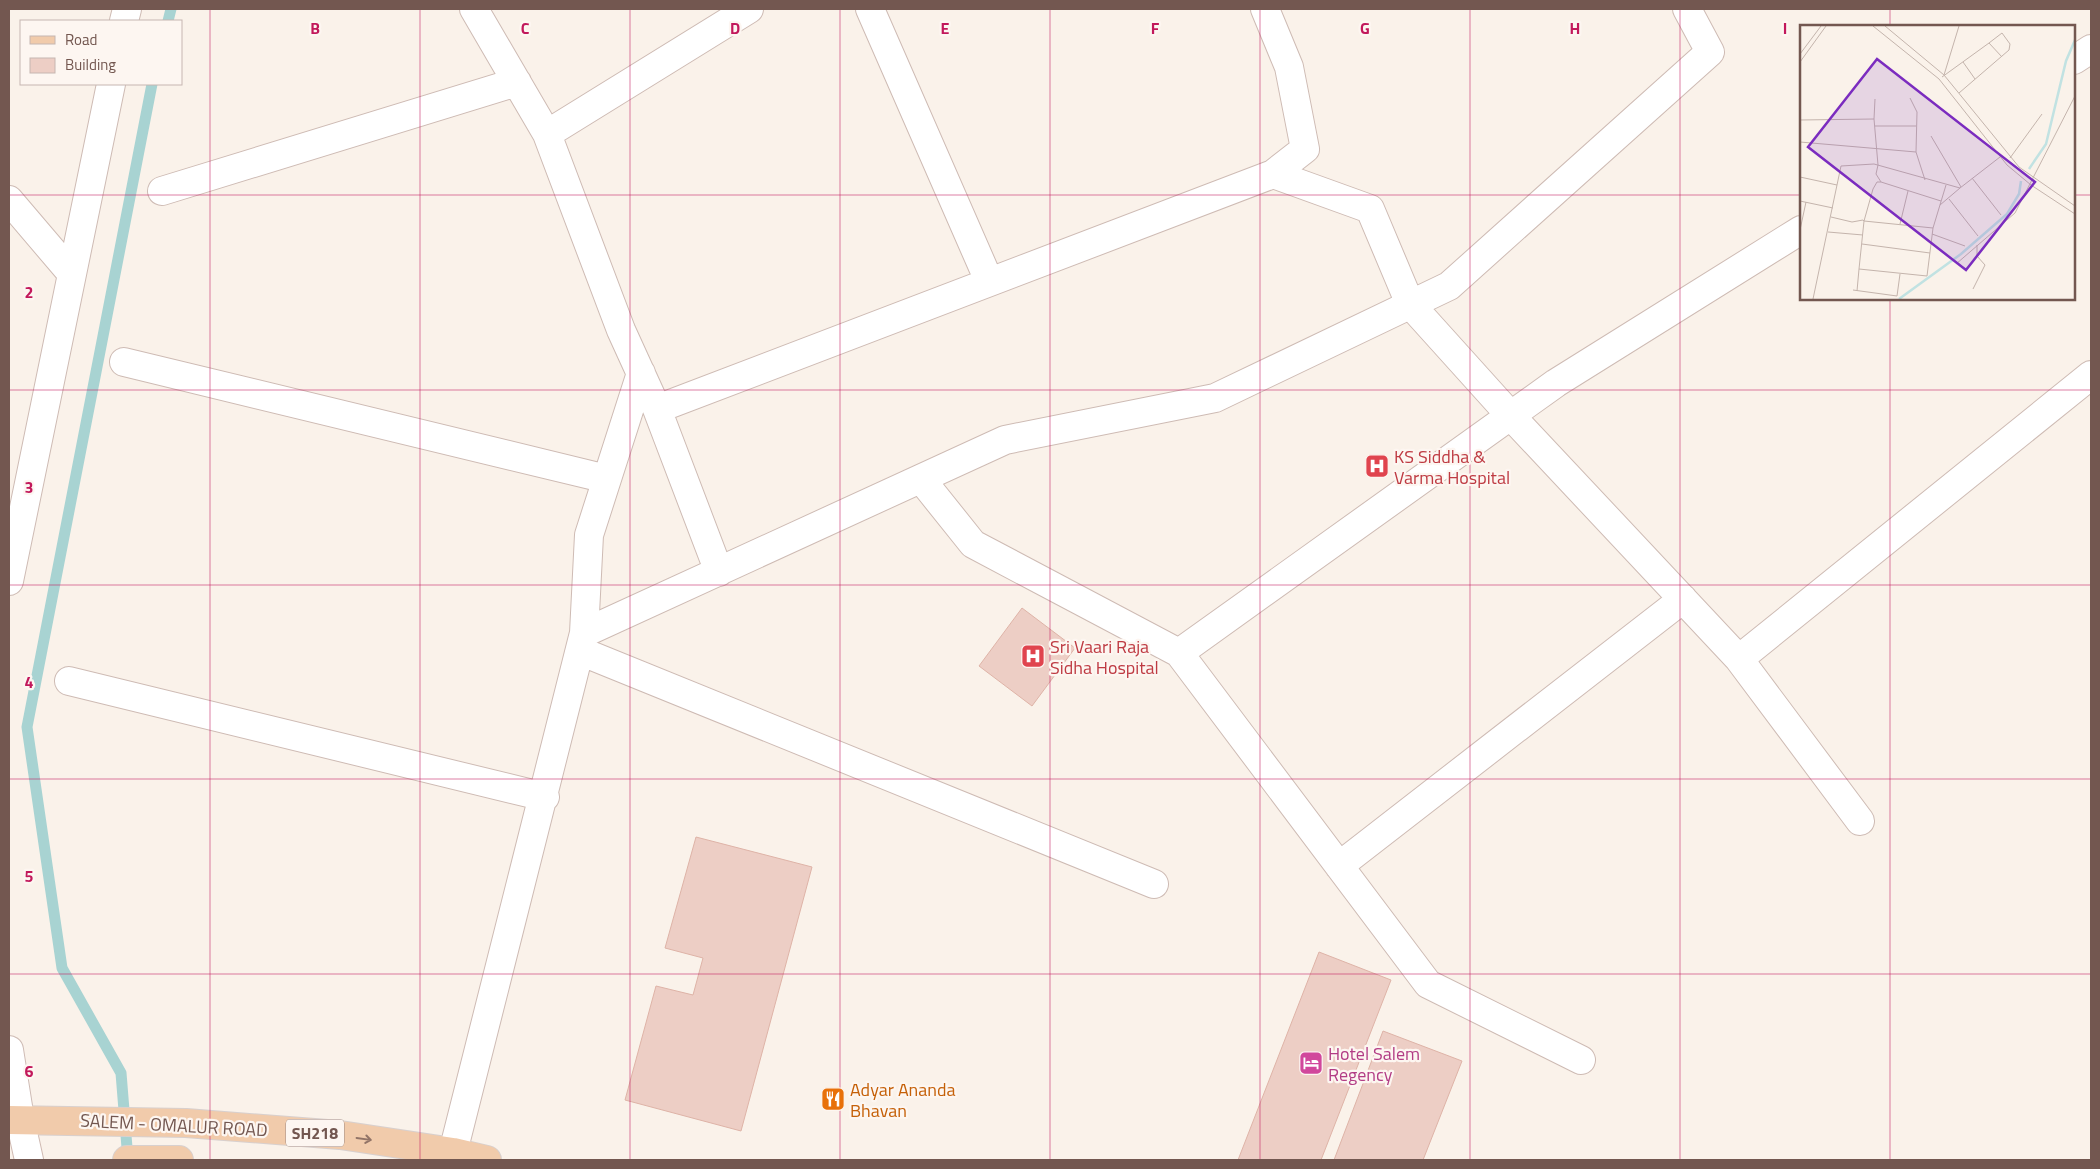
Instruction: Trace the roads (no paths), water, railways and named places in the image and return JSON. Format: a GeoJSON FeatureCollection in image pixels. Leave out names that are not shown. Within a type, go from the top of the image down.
{"type":"FeatureCollection","features":[{"type":"Feature","properties":{"kind":"main road","name":"SALEM - OMALUR ROAD"},"geometry":{"type":"LineString","coordinates":[[14,1119],[186,1123],[340,1136],[454,1152],[487,1160]]}},
{"type":"Feature","properties":{"kind":"main road"},"geometry":{"type":"LineString","coordinates":[[127,1160],[179,1160]]}},
{"type":"Feature","properties":{"kind":"street"},"geometry":{"type":"LineString","coordinates":[[474,9],[547,134],[621,330],[657,408],[719,572]]}},
{"type":"Feature","properties":{"kind":"street"},"geometry":{"type":"LineString","coordinates":[[547,134],[749,9]]}},
{"type":"Feature","properties":{"kind":"street"},"geometry":{"type":"LineString","coordinates":[[870,9],[989,281]]}},
{"type":"Feature","properties":{"kind":"street"},"geometry":{"type":"LineString","coordinates":[[657,408],[1273,174],[1305,149],[1289,68],[1266,9]]}},
{"type":"Feature","properties":{"kind":"street"},"geometry":{"type":"LineString","coordinates":[[582,642],[719,572],[1005,440],[1215,398],[1449,286],[1710,52],[1687,9]]}},
{"type":"Feature","properties":{"kind":"street"},"geometry":{"type":"LineString","coordinates":[[2075,59],[2091,49]]}},
{"type":"Feature","properties":{"kind":"street"},"geometry":{"type":"LineString","coordinates":[[162,191],[517,82]]}},
{"type":"Feature","properties":{"kind":"street"},"geometry":{"type":"LineString","coordinates":[[9,581],[111,85]]}},
{"type":"Feature","properties":{"kind":"street"},"geometry":{"type":"LineString","coordinates":[[1273,174],[1370,209],[1410,304],[1511,416],[1739,659],[1860,821]]}},
{"type":"Feature","properties":{"kind":"street"},"geometry":{"type":"LineString","coordinates":[[9,200],[72,274]]}},
{"type":"Feature","properties":{"kind":"street"},"geometry":{"type":"LineString","coordinates":[[1179,654],[1556,383],[1800,231]]}},
{"type":"Feature","properties":{"kind":"street"},"geometry":{"type":"LineString","coordinates":[[124,362],[607,479]]}},
{"type":"Feature","properties":{"kind":"street"},"geometry":{"type":"LineString","coordinates":[[454,1152],[545,797],[582,642],[589,535],[641,373]]}},
{"type":"Feature","properties":{"kind":"street"},"geometry":{"type":"LineString","coordinates":[[1739,659],[2091,375]]}},
{"type":"Feature","properties":{"kind":"street"},"geometry":{"type":"LineString","coordinates":[[921,479],[973,544],[1179,654],[1428,984],[1581,1060]]}},
{"type":"Feature","properties":{"kind":"street"},"geometry":{"type":"LineString","coordinates":[[1339,866],[1683,599]]}},
{"type":"Feature","properties":{"kind":"street"},"geometry":{"type":"LineString","coordinates":[[582,642],[1154,884]]}},
{"type":"Feature","properties":{"kind":"street"},"geometry":{"type":"LineString","coordinates":[[70,681],[545,797]]}},
{"type":"Feature","properties":{"kind":"street"},"geometry":{"type":"LineString","coordinates":[[9,1050],[14,1119],[29,1160]]}},
{"type":"Feature","properties":{"kind":"waterway"},"geometry":{"type":"LineString","coordinates":[[168,20],[171,9]]}},
{"type":"Feature","properties":{"kind":"waterway"},"geometry":{"type":"LineString","coordinates":[[128,1160],[121,1073],[62,968],[27,727],[152,85]]}},
{"type":"Feature","properties":{"kind":"place","name":"KS Siddha & Varma Hospital"},"geometry":{"type":"Point","coordinates":[1377,466]}},
{"type":"Feature","properties":{"kind":"place","name":"Sri Vaari Raja Sidha Hospital"},"geometry":{"type":"Point","coordinates":[1033,656]}},
{"type":"Feature","properties":{"kind":"place","name":"Hotel Salem Regency"},"geometry":{"type":"Point","coordinates":[1311,1063]}},
{"type":"Feature","properties":{"kind":"place","name":"Adyar Ananda Bhavan"},"geometry":{"type":"Point","coordinates":[833,1099]}}]}
